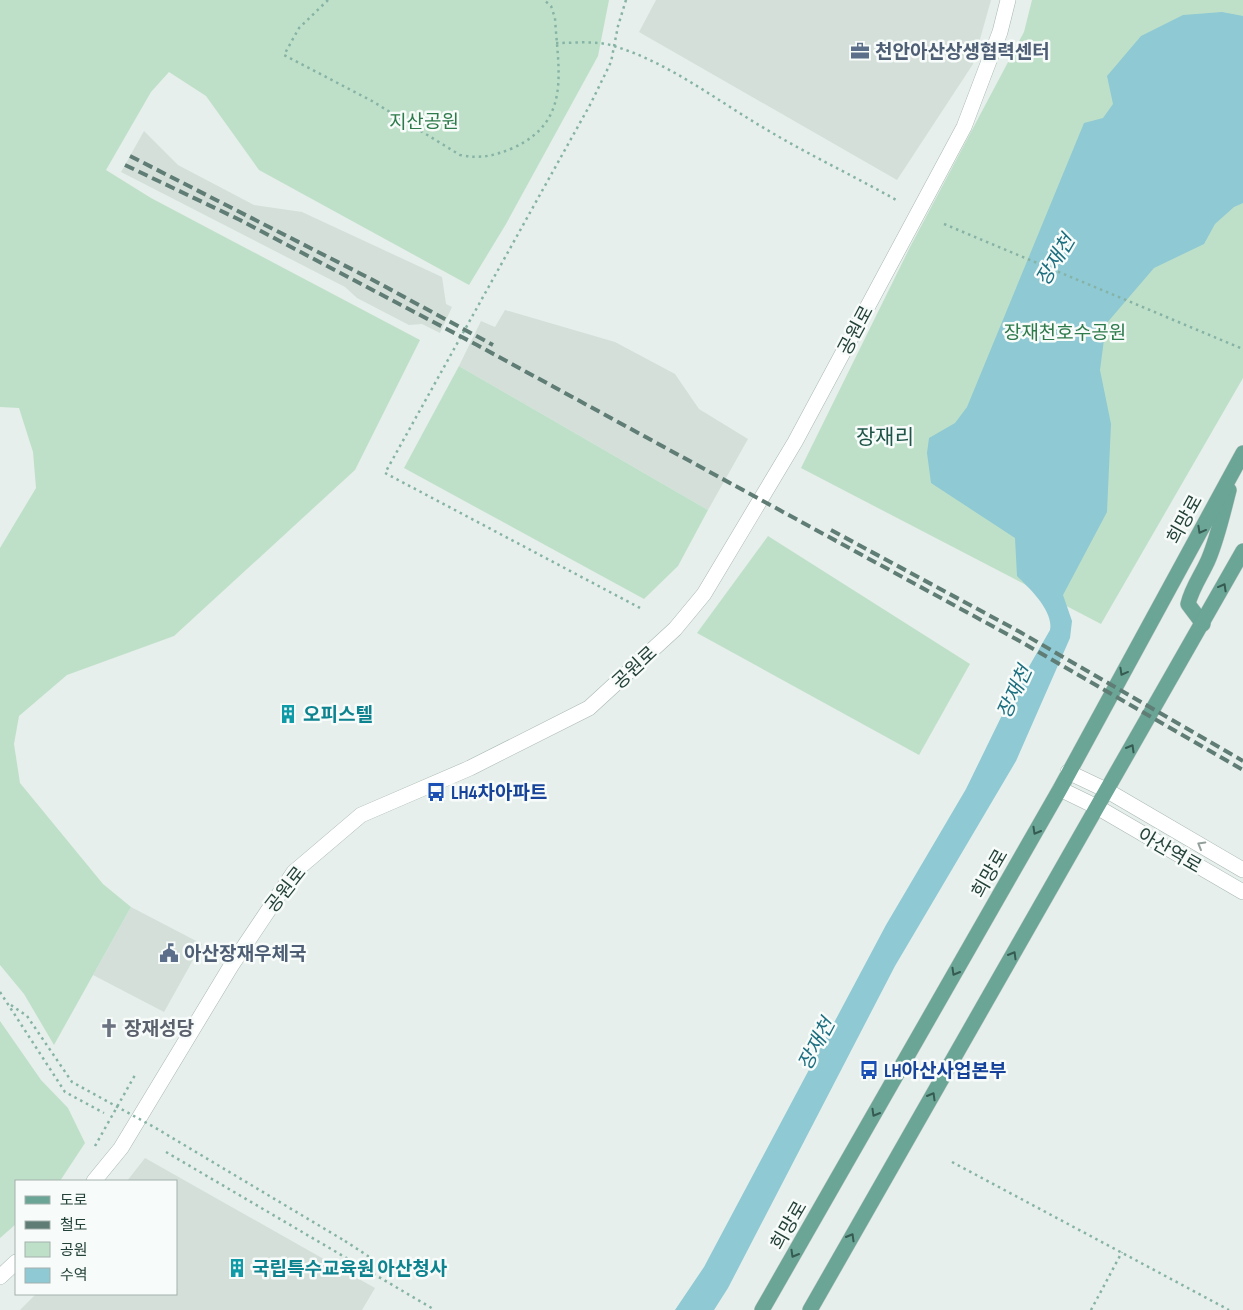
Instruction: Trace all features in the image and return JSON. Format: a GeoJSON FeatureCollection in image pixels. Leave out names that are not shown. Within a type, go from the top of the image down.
{"type":"FeatureCollection","features":[{"type":"Feature","properties":{"kind":"main road","name":"희망로"},"geometry":{"type":"LineString","coordinates":[[762,1310],[1060,788],[1243,453]]}},
{"type":"Feature","properties":{"kind":"main road"},"geometry":{"type":"LineString","coordinates":[[1203,624],[1188,604],[1209,559],[1218,532],[1233,471]]}},
{"type":"Feature","properties":{"kind":"main road"},"geometry":{"type":"LineString","coordinates":[[810,1310],[1243,551]]}},
{"type":"Feature","properties":{"kind":"street","name":"공원로"},"geometry":{"type":"LineString","coordinates":[[95,1180],[121,1148],[230,966],[294,872],[361,815],[470,768],[589,708],[675,629],[704,594],[796,442],[964,126],[1000,32],[1008,0]]}},
{"type":"Feature","properties":{"kind":"street","name":"아산역로"},"geometry":{"type":"LineString","coordinates":[[1068,772],[1106,790],[1243,870]]}},
{"type":"Feature","properties":{"kind":"street","name":"아산역로"},"geometry":{"type":"LineString","coordinates":[[1060,788],[1098,807],[1243,892]]}},
{"type":"Feature","properties":{"kind":"street"},"geometry":{"type":"LineString","coordinates":[[0,1277],[15,1263]]}},
{"type":"Feature","properties":{"kind":"path"},"geometry":{"type":"LineString","coordinates":[[328,0],[299,28],[284,55],[372,101],[460,155],[474,158],[494,156],[517,145],[538,133],[552,115],[559,92],[555,18],[551,6],[544,0]]}},
{"type":"Feature","properties":{"kind":"path"},"geometry":{"type":"LineString","coordinates":[[626,0],[611,62],[591,103],[385,473],[642,609]]}},
{"type":"Feature","properties":{"kind":"path"},"geometry":{"type":"LineString","coordinates":[[556,43],[615,46],[637,54],[687,80],[803,151],[839,168],[898,201]]}},
{"type":"Feature","properties":{"kind":"path"},"geometry":{"type":"LineString","coordinates":[[944,224],[1243,349]]}},
{"type":"Feature","properties":{"kind":"path"},"geometry":{"type":"LineString","coordinates":[[0,992],[11,1005],[26,1016],[72,1082],[345,1240],[368,1256],[362,1267]]}},
{"type":"Feature","properties":{"kind":"path"},"geometry":{"type":"LineString","coordinates":[[11,1005],[19,1022],[65,1092],[104,1113]]}},
{"type":"Feature","properties":{"kind":"path"},"geometry":{"type":"LineString","coordinates":[[95,1146],[135,1075]]}},
{"type":"Feature","properties":{"kind":"path"},"geometry":{"type":"LineString","coordinates":[[166,1152],[435,1310]]}},
{"type":"Feature","properties":{"kind":"path"},"geometry":{"type":"LineString","coordinates":[[952,1162],[1229,1310]]}},
{"type":"Feature","properties":{"kind":"path"},"geometry":{"type":"LineString","coordinates":[[1091,1310],[1122,1252]]}},
{"type":"Feature","properties":{"kind":"shaded area"},"geometry":{"type":"Polygon","coordinates":[[[656,0],[991,0],[973,64],[897,180],[639,32],[656,0]]]}},
{"type":"Feature","properties":{"kind":"shaded area"},"geometry":{"type":"Polygon","coordinates":[[[144,131],[178,165],[254,205],[302,212],[442,277],[446,304],[452,307],[440,333],[422,324],[409,325],[357,298],[345,287],[121,172],[144,131]]]}},
{"type":"Feature","properties":{"kind":"shaded area"},"geometry":{"type":"Polygon","coordinates":[[[505,310],[615,342],[675,374],[699,409],[748,439],[708,510],[459,366],[481,321],[495,327],[505,310]]]}},
{"type":"Feature","properties":{"kind":"shaded area"},"geometry":{"type":"Polygon","coordinates":[[[131,907],[202,944],[164,1012],[93,975],[131,907]]]}},
{"type":"Feature","properties":{"kind":"shaded area"},"geometry":{"type":"Polygon","coordinates":[[[145,1158],[375,1288],[362,1310],[20,1310],[35,1295],[178,1295],[178,1180],[128,1180],[145,1158]]]}},
{"type":"Feature","properties":{"kind":"green space","name":"지산공원"},"geometry":{"type":"Polygon","coordinates":[[[0,0],[609,0],[598,56],[506,224],[469,285],[259,170],[206,96],[169,72],[151,92],[106,170],[151,198],[420,340],[355,470],[174,636],[67,675],[19,716],[14,744],[20,783],[103,884],[131,907],[54,1045],[24,994],[0,965],[0,548],[36,488],[33,452],[19,408],[0,407],[0,0]]]}},
{"type":"Feature","properties":{"kind":"green space","name":"장재천호수공원"},"geometry":{"type":"Polygon","coordinates":[[[1032,0],[1243,0],[1243,378],[1101,624],[801,468],[910,247],[1024,32],[1032,0]]]}},
{"type":"Feature","properties":{"kind":"green space"},"geometry":{"type":"Polygon","coordinates":[[[459,366],[708,510],[678,566],[644,599],[404,468],[459,366]]]}},
{"type":"Feature","properties":{"kind":"green space"},"geometry":{"type":"Polygon","coordinates":[[[768,536],[970,664],[919,755],[697,633],[768,536]]]}},
{"type":"Feature","properties":{"kind":"green space"},"geometry":{"type":"Polygon","coordinates":[[[0,1021],[41,1080],[68,1108],[85,1143],[61,1180],[15,1180],[15,1225],[0,1238],[0,1021]]]}},
{"type":"Feature","properties":{"kind":"water","name":"장재천"},"geometry":{"type":"Polygon","coordinates":[[[1222,12],[1243,16],[1243,203],[1234,207],[1215,224],[1204,244],[1154,268],[1106,324],[1100,370],[1111,424],[1107,512],[1063,595],[1072,621],[1070,638],[1016,761],[895,966],[728,1288],[714,1310],[675,1310],[704,1267],[886,925],[966,789],[1007,705],[1050,630],[1048,615],[1040,600],[1017,576],[1015,538],[931,483],[927,453],[929,438],[955,423],[967,407],[1084,123],[1103,118],[1113,104],[1107,76],[1141,36],[1183,15],[1222,12]]]}},
{"type":"Feature","properties":{"kind":"railway"},"geometry":{"type":"LineString","coordinates":[[130,156],[371,279],[493,345]]}},
{"type":"Feature","properties":{"kind":"railway"},"geometry":{"type":"LineString","coordinates":[[125,165],[240,220],[477,345],[1016,639],[1243,770]]}},
{"type":"Feature","properties":{"kind":"railway"},"geometry":{"type":"LineString","coordinates":[[831,530],[1020,632],[1243,761]]}},
{"type":"Feature","properties":{"kind":"place","name":"천안아산상생협력센터"},"geometry":{"type":"Point","coordinates":[860,51]}},
{"type":"Feature","properties":{"kind":"place","name":"오피스텔"},"geometry":{"type":"Point","coordinates":[288,714]}},
{"type":"Feature","properties":{"kind":"place","name":"LH4차아파트"},"geometry":{"type":"Point","coordinates":[436,792]}},
{"type":"Feature","properties":{"kind":"place","name":"아산장재우체국"},"geometry":{"type":"Point","coordinates":[169,953]}},
{"type":"Feature","properties":{"kind":"place","name":"장재성당"},"geometry":{"type":"Point","coordinates":[109,1028]}},
{"type":"Feature","properties":{"kind":"place","name":"LH아산사업본부"},"geometry":{"type":"Point","coordinates":[869,1070]}},
{"type":"Feature","properties":{"kind":"place","name":"국립특수교육원 아산청사"},"geometry":{"type":"Point","coordinates":[237,1268]}},
{"type":"Feature","properties":{"kind":"district","name":"장재리"},"geometry":{"type":"Point","coordinates":[885,437]}}]}
